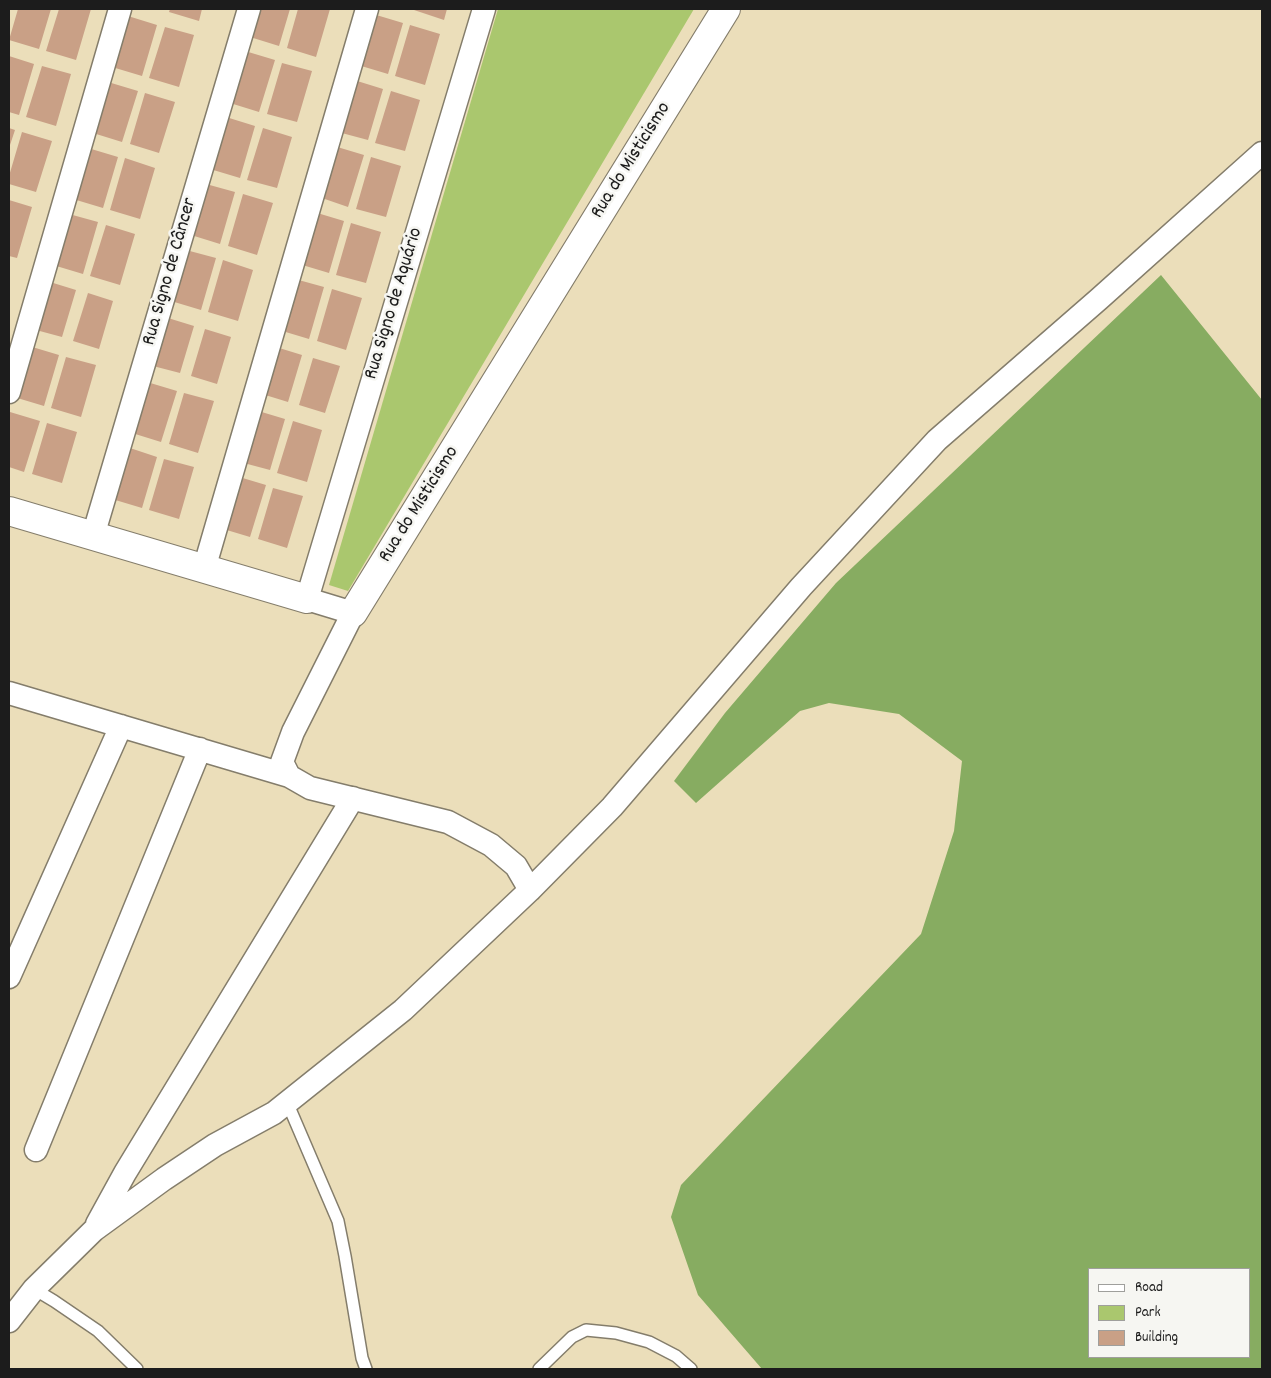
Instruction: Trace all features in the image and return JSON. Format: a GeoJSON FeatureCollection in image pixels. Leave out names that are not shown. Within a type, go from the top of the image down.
{"type":"FeatureCollection","features":[{"type":"Feature","properties":{"kind":"street"},"geometry":{"type":"LineString","coordinates":[[9,392],[120,9]]}},
{"type":"Feature","properties":{"kind":"street","name":"Rua Signo de Câncer"},"geometry":{"type":"LineString","coordinates":[[93,536],[248,9]]}},
{"type":"Feature","properties":{"kind":"street"},"geometry":{"type":"LineString","coordinates":[[204,569],[367,9]]}},
{"type":"Feature","properties":{"kind":"street","name":"Rua Signo de Aquário"},"geometry":{"type":"LineString","coordinates":[[307,599],[484,9]]}},
{"type":"Feature","properties":{"kind":"street","name":"Rua do Misticismo"},"geometry":{"type":"LineString","coordinates":[[289,776],[282,762],[286,747],[353,613],[726,9]]}},
{"type":"Feature","properties":{"kind":"street"},"geometry":{"type":"LineString","coordinates":[[18,1305],[94,1230],[164,1178],[215,1145],[274,1113],[402,1010],[530,890],[612,807],[801,587],[937,440],[1099,299],[1262,153]]}},
{"type":"Feature","properties":{"kind":"street"},"geometry":{"type":"LineString","coordinates":[[9,511],[353,613]]}},
{"type":"Feature","properties":{"kind":"street"},"geometry":{"type":"LineString","coordinates":[[9,692],[289,776],[310,788],[448,822],[491,846],[516,866],[530,890]]}},
{"type":"Feature","properties":{"kind":"street"},"geometry":{"type":"LineString","coordinates":[[9,977],[121,726]]}},
{"type":"Feature","properties":{"kind":"street"},"geometry":{"type":"LineString","coordinates":[[36,1150],[200,749]]}},
{"type":"Feature","properties":{"kind":"street"},"geometry":{"type":"LineString","coordinates":[[94,1230],[125,1173],[353,798]]}},
{"type":"Feature","properties":{"kind":"lane"},"geometry":{"type":"LineString","coordinates":[[287,1102],[338,1222],[362,1358],[366,1369]]}},
{"type":"Feature","properties":{"kind":"lane"},"geometry":{"type":"LineString","coordinates":[[18,1305],[54,1301],[98,1331],[136,1369]]}},
{"type":"Feature","properties":{"kind":"lane"},"geometry":{"type":"LineString","coordinates":[[538,1369],[572,1337],[586,1330],[616,1333],[649,1342],[676,1356],[691,1369]]}},
{"type":"Feature","properties":{"kind":"green space"},"geometry":{"type":"Polygon","coordinates":[[[498,9],[694,9],[348,591],[329,585],[498,9]]]}},
{"type":"Feature","properties":{"kind":"green space"},"geometry":{"type":"Polygon","coordinates":[[[1161,275],[1262,400],[1262,1369],[762,1369],[698,1295],[671,1217],[681,1185],[921,934],[954,831],[962,761],[899,714],[829,703],[800,711],[696,803],[674,781],[725,713],[836,583],[1161,275]]]}},
{"type":"Feature","properties":{"kind":"building"},"geometry":{"type":"Polygon","coordinates":[[[18,9],[51,9],[39,49],[9,40],[18,9]]]}},
{"type":"Feature","properties":{"kind":"building"},"geometry":{"type":"Polygon","coordinates":[[[59,9],[91,9],[76,60],[46,51],[59,9]]]}},
{"type":"Feature","properties":{"kind":"building"},"geometry":{"type":"Polygon","coordinates":[[[170,9],[202,9],[199,21],[169,12],[170,9]]]}},
{"type":"Feature","properties":{"kind":"building"},"geometry":{"type":"Polygon","coordinates":[[[258,9],[290,9],[279,46],[250,37],[258,9]]]}},
{"type":"Feature","properties":{"kind":"building"},"geometry":{"type":"Polygon","coordinates":[[[298,9],[330,9],[316,57],[287,48],[298,9]]]}},
{"type":"Feature","properties":{"kind":"building"},"geometry":{"type":"Polygon","coordinates":[[[415,9],[447,9],[444,20],[415,9]]]}},
{"type":"Feature","properties":{"kind":"building"},"geometry":{"type":"Polygon","coordinates":[[[373,14],[403,23],[388,74],[358,65],[373,14]]]}},
{"type":"Feature","properties":{"kind":"building"},"geometry":{"type":"Polygon","coordinates":[[[128,16],[157,25],[142,76],[112,67],[128,16]]]}},
{"type":"Feature","properties":{"kind":"building"},"geometry":{"type":"Polygon","coordinates":[[[410,25],[440,34],[425,85],[395,76],[410,25]]]}},
{"type":"Feature","properties":{"kind":"building"},"geometry":{"type":"Polygon","coordinates":[[[165,27],[194,35],[179,87],[149,78],[165,27]]]}},
{"type":"Feature","properties":{"kind":"building"},"geometry":{"type":"Polygon","coordinates":[[[245,51],[275,60],[259,112],[230,103],[245,51]]]}},
{"type":"Feature","properties":{"kind":"building"},"geometry":{"type":"Polygon","coordinates":[[[9,56],[34,64],[19,115],[9,112],[9,56]]]}},
{"type":"Feature","properties":{"kind":"building"},"geometry":{"type":"Polygon","coordinates":[[[282,63],[312,71],[297,122],[267,114],[282,63]]]}},
{"type":"Feature","properties":{"kind":"building"},"geometry":{"type":"Polygon","coordinates":[[[42,66],[71,74],[56,126],[26,117],[42,66]]]}},
{"type":"Feature","properties":{"kind":"building"},"geometry":{"type":"Polygon","coordinates":[[[354,80],[383,89],[368,140],[338,132],[354,80]]]}},
{"type":"Feature","properties":{"kind":"building"},"geometry":{"type":"Polygon","coordinates":[[[108,82],[138,91],[122,142],[93,133],[108,82]]]}},
{"type":"Feature","properties":{"kind":"building"},"geometry":{"type":"Polygon","coordinates":[[[391,91],[420,100],[405,151],[375,143],[391,91]]]}},
{"type":"Feature","properties":{"kind":"building"},"geometry":{"type":"Polygon","coordinates":[[[145,93],[175,102],[159,153],[130,144],[145,93]]]}},
{"type":"Feature","properties":{"kind":"building"},"geometry":{"type":"Polygon","coordinates":[[[226,117],[255,126],[240,178],[210,169],[226,117]]]}},
{"type":"Feature","properties":{"kind":"building"},"geometry":{"type":"Polygon","coordinates":[[[9,128],[15,130],[9,148],[9,128]]]}},
{"type":"Feature","properties":{"kind":"building"},"geometry":{"type":"Polygon","coordinates":[[[263,128],[292,137],[277,188],[247,180],[263,128]]]}},
{"type":"Feature","properties":{"kind":"building"},"geometry":{"type":"Polygon","coordinates":[[[22,132],[52,141],[36,192],[9,184],[9,176],[22,132]]]}},
{"type":"Feature","properties":{"kind":"building"},"geometry":{"type":"Polygon","coordinates":[[[334,146],[364,155],[348,207],[319,197],[334,146]]]}},
{"type":"Feature","properties":{"kind":"building"},"geometry":{"type":"Polygon","coordinates":[[[88,148],[118,157],[103,208],[73,199],[88,148]]]}},
{"type":"Feature","properties":{"kind":"building"},"geometry":{"type":"Polygon","coordinates":[[[371,157],[401,166],[386,217],[356,209],[371,157]]]}},
{"type":"Feature","properties":{"kind":"building"},"geometry":{"type":"Polygon","coordinates":[[[125,158],[155,168],[140,219],[110,210],[125,158]]]}},
{"type":"Feature","properties":{"kind":"building"},"geometry":{"type":"Polygon","coordinates":[[[206,184],[235,192],[220,244],[191,235],[206,184]]]}},
{"type":"Feature","properties":{"kind":"building"},"geometry":{"type":"Polygon","coordinates":[[[243,194],[273,203],[257,255],[228,246],[243,194]]]}},
{"type":"Feature","properties":{"kind":"building"},"geometry":{"type":"Polygon","coordinates":[[[9,200],[32,207],[17,258],[9,256],[9,200]]]}},
{"type":"Feature","properties":{"kind":"building"},"geometry":{"type":"Polygon","coordinates":[[[314,212],[344,221],[329,273],[299,264],[314,212]]]}},
{"type":"Feature","properties":{"kind":"building"},"geometry":{"type":"Polygon","coordinates":[[[69,214],[98,222],[83,274],[53,265],[69,214]]]}},
{"type":"Feature","properties":{"kind":"building"},"geometry":{"type":"Polygon","coordinates":[[[351,223],[381,232],[366,283],[336,275],[351,223]]]}},
{"type":"Feature","properties":{"kind":"building"},"geometry":{"type":"Polygon","coordinates":[[[106,225],[135,234],[120,285],[90,276],[106,225]]]}},
{"type":"Feature","properties":{"kind":"building"},"geometry":{"type":"Polygon","coordinates":[[[186,250],[216,258],[201,310],[171,301],[186,250]]]}},
{"type":"Feature","properties":{"kind":"building"},"geometry":{"type":"Polygon","coordinates":[[[223,260],[253,270],[238,321],[208,312],[223,260]]]}},
{"type":"Feature","properties":{"kind":"building"},"geometry":{"type":"Polygon","coordinates":[[[295,279],[324,287],[309,339],[279,330],[295,279]]]}},
{"type":"Feature","properties":{"kind":"building"},"geometry":{"type":"Polygon","coordinates":[[[50,282],[76,290],[62,337],[36,330],[50,282]]]}},
{"type":"Feature","properties":{"kind":"building"},"geometry":{"type":"Polygon","coordinates":[[[332,289],[362,298],[346,350],[317,341],[332,289]]]}},
{"type":"Feature","properties":{"kind":"building"},"geometry":{"type":"Polygon","coordinates":[[[88,293],[113,301],[99,349],[73,341],[88,293]]]}},
{"type":"Feature","properties":{"kind":"building"},"geometry":{"type":"Polygon","coordinates":[[[168,318],[194,326],[180,373],[153,366],[168,318]]]}},
{"type":"Feature","properties":{"kind":"building"},"geometry":{"type":"Polygon","coordinates":[[[205,329],[231,337],[217,384],[191,376],[205,329]]]}},
{"type":"Feature","properties":{"kind":"building"},"geometry":{"type":"Polygon","coordinates":[[[29,346],[59,355],[44,406],[14,397],[29,346]]]}},
{"type":"Feature","properties":{"kind":"building"},"geometry":{"type":"Polygon","coordinates":[[[276,347],[302,355],[288,402],[262,394],[276,347]]]}},
{"type":"Feature","properties":{"kind":"building"},"geometry":{"type":"Polygon","coordinates":[[[66,357],[96,365],[81,417],[51,408],[66,357]]]}},
{"type":"Feature","properties":{"kind":"building"},"geometry":{"type":"Polygon","coordinates":[[[313,358],[340,366],[325,413],[299,405],[313,358]]]}},
{"type":"Feature","properties":{"kind":"building"},"geometry":{"type":"Polygon","coordinates":[[[147,382],[177,391],[161,442],[132,433],[147,382]]]}},
{"type":"Feature","properties":{"kind":"building"},"geometry":{"type":"Polygon","coordinates":[[[184,393],[214,401],[198,453],[169,444],[184,393]]]}},
{"type":"Feature","properties":{"kind":"building"},"geometry":{"type":"Polygon","coordinates":[[[255,410],[285,419],[270,470],[240,462],[255,410]]]}},
{"type":"Feature","properties":{"kind":"building"},"geometry":{"type":"Polygon","coordinates":[[[10,412],[40,421],[24,472],[9,467],[10,412]]]}},
{"type":"Feature","properties":{"kind":"building"},"geometry":{"type":"Polygon","coordinates":[[[293,421],[322,430],[307,482],[277,473],[293,421]]]}},
{"type":"Feature","properties":{"kind":"building"},"geometry":{"type":"Polygon","coordinates":[[[47,423],[77,432],[62,483],[32,474],[47,423]]]}},
{"type":"Feature","properties":{"kind":"building"},"geometry":{"type":"Polygon","coordinates":[[[127,447],[157,457],[142,508],[112,499],[127,447]]]}},
{"type":"Feature","properties":{"kind":"building"},"geometry":{"type":"Polygon","coordinates":[[[164,459],[194,467],[179,519],[149,510],[164,459]]]}},
{"type":"Feature","properties":{"kind":"building"},"geometry":{"type":"Polygon","coordinates":[[[236,476],[266,485],[250,537],[220,528],[236,476]]]}},
{"type":"Feature","properties":{"kind":"building"},"geometry":{"type":"Polygon","coordinates":[[[273,488],[303,496],[287,548],[258,539],[273,488]]]}}]}
